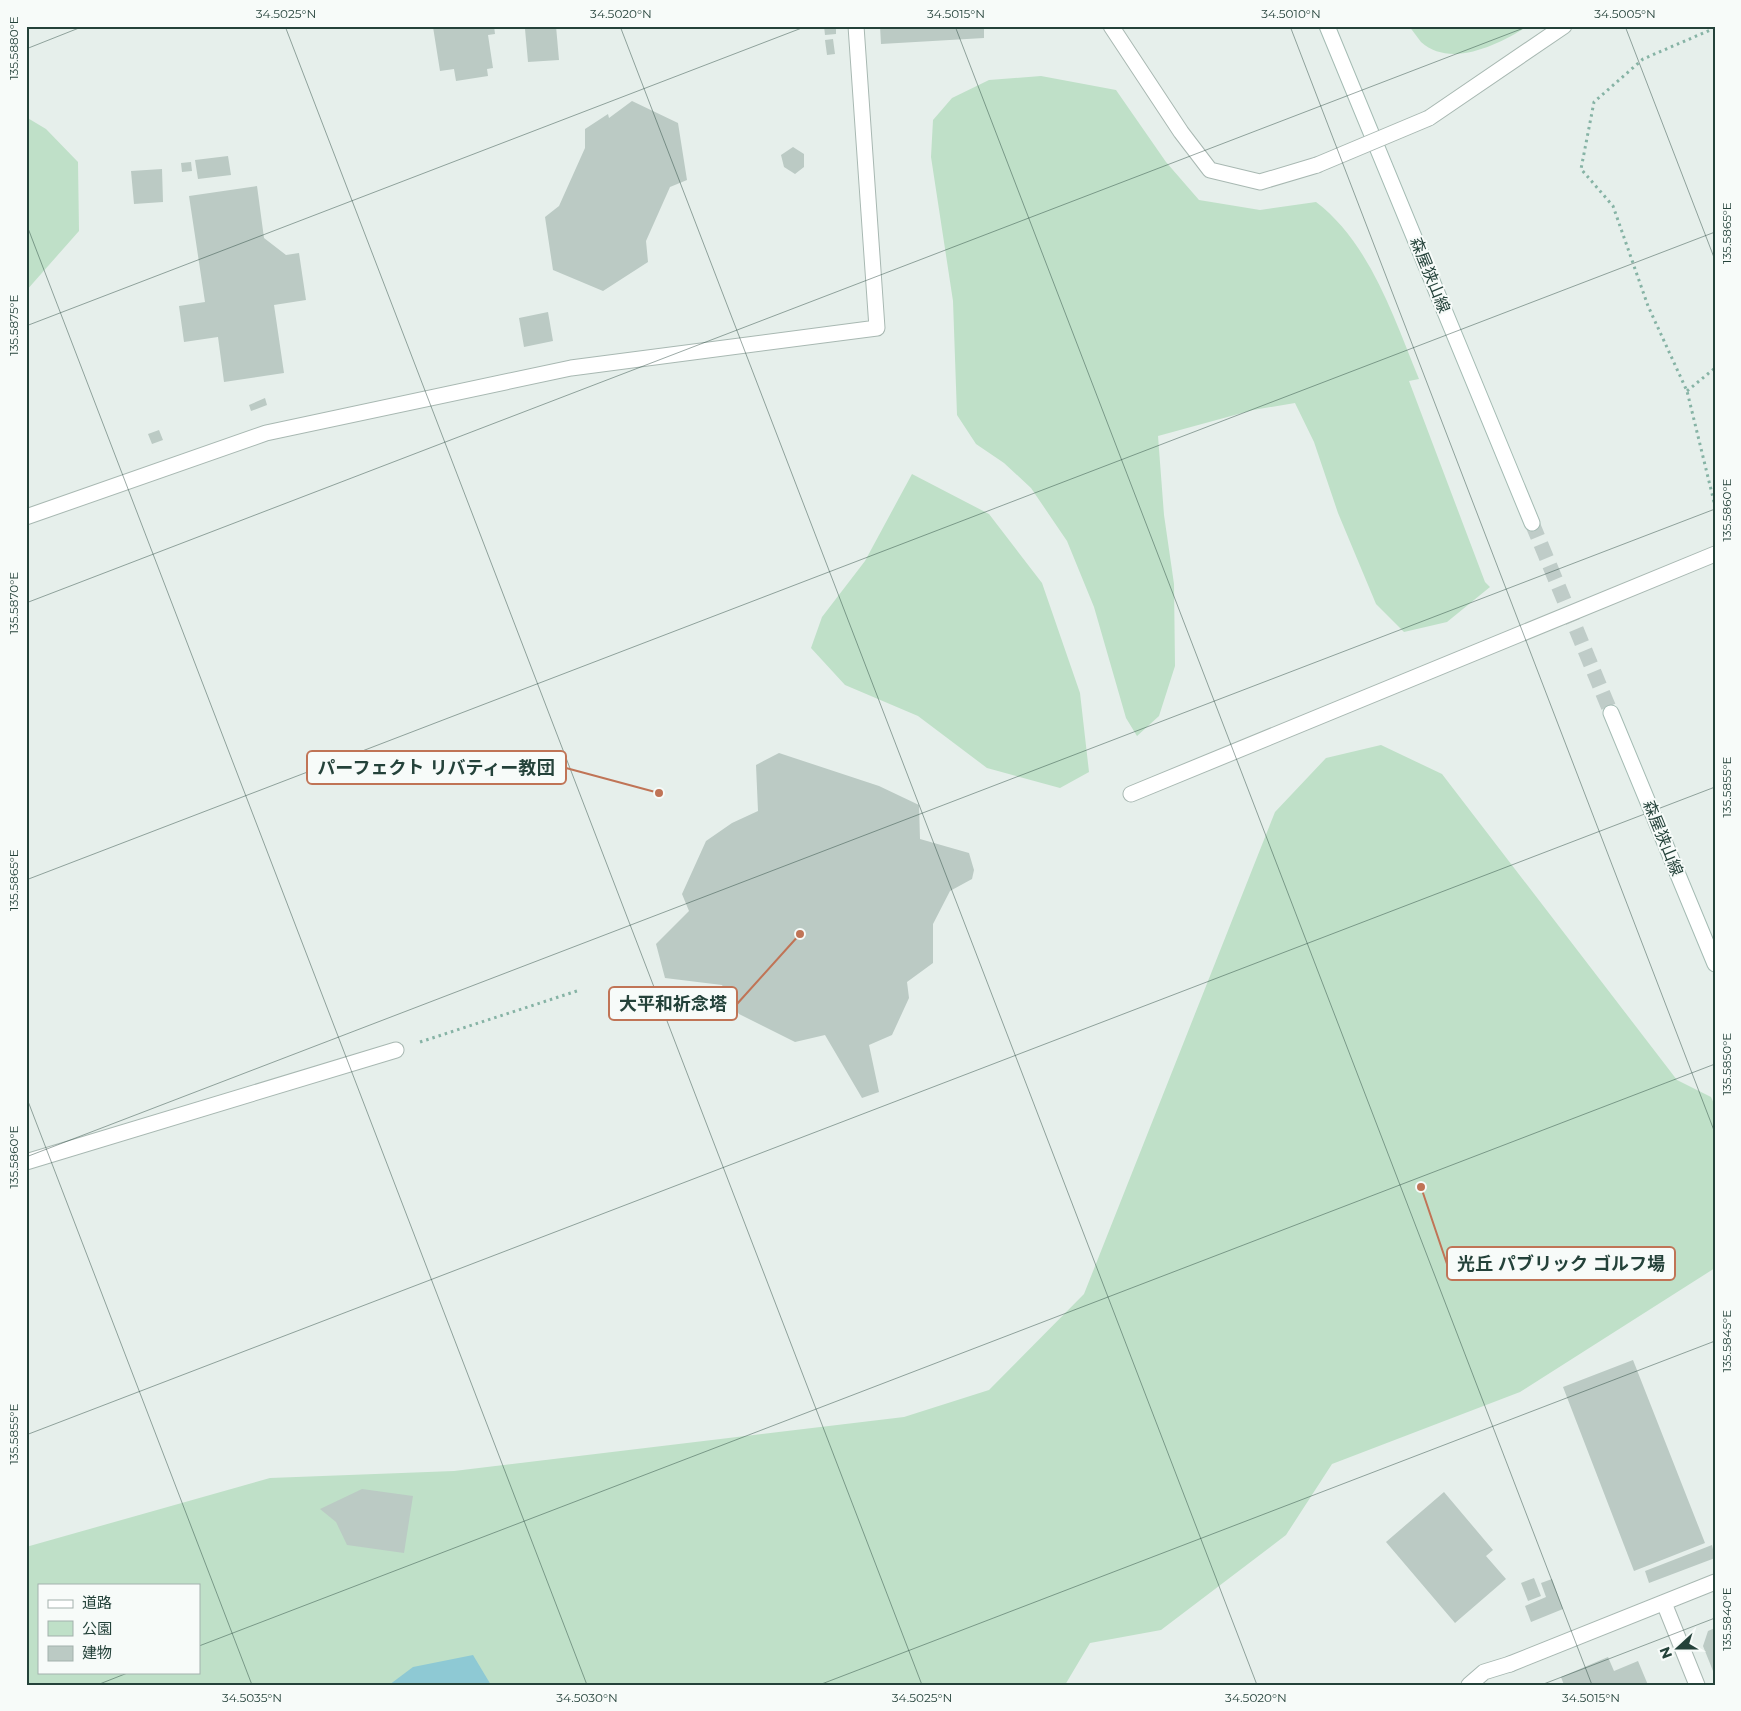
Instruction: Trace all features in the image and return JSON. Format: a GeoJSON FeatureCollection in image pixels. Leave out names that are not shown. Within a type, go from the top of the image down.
{"type":"FeatureCollection","features":[{"type":"Feature","properties":{"kind":"main road"},"geometry":{"type":"LineString","coordinates":[[26,517],[266,433],[572,368],[877,328],[856,26]]}},
{"type":"Feature","properties":{"kind":"main road"},"geometry":{"type":"LineString","coordinates":[[1110,26],[1181,132],[1210,170],[1260,182],[1317,165],[1429,118],[1564,26]]}},
{"type":"Feature","properties":{"kind":"main road","name":"森屋狭山線"},"geometry":{"type":"LineString","coordinates":[[1327,26],[1532,523]]}},
{"type":"Feature","properties":{"kind":"main road"},"geometry":{"type":"LineString","coordinates":[[1131,794],[1715,554]]}},
{"type":"Feature","properties":{"kind":"main road","name":"森屋狭山線"},"geometry":{"type":"LineString","coordinates":[[1611,713],[1715,964]]}},
{"type":"Feature","properties":{"kind":"main road"},"geometry":{"type":"LineString","coordinates":[[26,1162],[396,1050]]}},
{"type":"Feature","properties":{"kind":"main road"},"geometry":{"type":"LineString","coordinates":[[1469,1685],[1484,1672],[1510,1664],[1715,1582]]}},
{"type":"Feature","properties":{"kind":"main road"},"geometry":{"type":"LineString","coordinates":[[1664,1603],[1697,1685]]}},
{"type":"Feature","properties":{"kind":"path"},"geometry":{"type":"LineString","coordinates":[[1715,28],[1643,59],[1594,102],[1581,169],[1613,206],[1648,306],[1687,391],[1715,506]]}},
{"type":"Feature","properties":{"kind":"path"},"geometry":{"type":"LineString","coordinates":[[1687,391],[1715,368]]}},
{"type":"Feature","properties":{"kind":"path"},"geometry":{"type":"LineString","coordinates":[[396,1050],[580,990]]}},
{"type":"Feature","properties":{"kind":"green space"},"geometry":{"type":"Polygon","coordinates":[[[1409,26],[1528,26],[1490,46],[1461,54],[1433,50],[1421,42],[1409,26]]]}},
{"type":"Feature","properties":{"kind":"green space"},"geometry":{"type":"Polygon","coordinates":[[[1041,76],[1116,90],[1166,162],[1199,200],[1260,210],[1316,202],[1335,219],[1351,238],[1366,260],[1390,307],[1419,379],[1409,381],[1485,582],[1490,587],[1447,622],[1404,632],[1376,604],[1338,513],[1314,442],[1295,403],[1253,410],[1158,436],[1164,515],[1174,584],[1175,666],[1159,716],[1137,736],[1126,718],[1094,607],[1067,541],[1031,488],[1004,463],[976,444],[957,415],[953,301],[931,157],[933,120],[952,98],[989,80],[1041,76]]]}},
{"type":"Feature","properties":{"kind":"green space"},"geometry":{"type":"Polygon","coordinates":[[[26,117],[46,129],[78,162],[79,231],[26,291],[26,117]]]}},
{"type":"Feature","properties":{"kind":"green space"},"geometry":{"type":"Polygon","coordinates":[[[912,474],[989,514],[1042,583],[1080,693],[1089,772],[1060,788],[987,768],[918,716],[845,685],[811,648],[822,617],[865,561],[912,474]]]}},
{"type":"Feature","properties":{"kind":"green space"},"geometry":{"type":"Polygon","coordinates":[[[1381,745],[1442,774],[1677,1080],[1711,1097],[1715,1106],[1715,1268],[1520,1392],[1332,1464],[1286,1535],[1161,1630],[1090,1643],[1065,1685],[26,1685],[26,1547],[270,1478],[454,1471],[904,1417],[989,1390],[1084,1294],[1275,812],[1326,758],[1381,745]]]}},
{"type":"Feature","properties":{"kind":"water"},"geometry":{"type":"Polygon","coordinates":[[[473,1655],[491,1685],[389,1685],[413,1667],[473,1655]]]}},
{"type":"Feature","properties":{"kind":"building"},"geometry":{"type":"Polygon","coordinates":[[[494,26],[495,34],[488,35],[493,68],[487,69],[488,76],[456,81],[454,69],[440,71],[433,27],[494,26]]]}},
{"type":"Feature","properties":{"kind":"building"},"geometry":{"type":"Polygon","coordinates":[[[556,26],[559,60],[528,62],[525,29],[556,26]]]}},
{"type":"Feature","properties":{"kind":"building"},"geometry":{"type":"Polygon","coordinates":[[[824,26],[836,26],[836,34],[825,35],[824,26]]]}},
{"type":"Feature","properties":{"kind":"building"},"geometry":{"type":"Polygon","coordinates":[[[880,26],[984,26],[984,38],[881,44],[880,26]]]}},
{"type":"Feature","properties":{"kind":"building"},"geometry":{"type":"Polygon","coordinates":[[[833,39],[835,54],[827,55],[825,40],[833,39]]]}},
{"type":"Feature","properties":{"kind":"building"},"geometry":{"type":"Polygon","coordinates":[[[632,101],[678,123],[687,180],[670,187],[646,241],[648,262],[603,291],[553,270],[545,217],[559,206],[585,148],[585,129],[608,114],[609,118],[632,101]]]}},
{"type":"Feature","properties":{"kind":"building"},"geometry":{"type":"Polygon","coordinates":[[[793,147],[804,154],[804,167],[795,174],[784,167],[781,155],[793,147]]]}},
{"type":"Feature","properties":{"kind":"building"},"geometry":{"type":"Polygon","coordinates":[[[228,156],[231,175],[198,179],[195,160],[228,156]]]}},
{"type":"Feature","properties":{"kind":"building"},"geometry":{"type":"Polygon","coordinates":[[[191,162],[192,171],[182,172],[181,163],[191,162]]]}},
{"type":"Feature","properties":{"kind":"building"},"geometry":{"type":"Polygon","coordinates":[[[162,169],[163,202],[134,204],[131,171],[162,169]]]}},
{"type":"Feature","properties":{"kind":"building"},"geometry":{"type":"Polygon","coordinates":[[[257,186],[264,238],[286,255],[299,253],[306,300],[274,305],[284,373],[224,382],[218,337],[184,342],[179,306],[205,302],[189,196],[257,186]]]}},
{"type":"Feature","properties":{"kind":"building"},"geometry":{"type":"Polygon","coordinates":[[[548,312],[553,341],[524,347],[519,318],[548,312]]]}},
{"type":"Feature","properties":{"kind":"building"},"geometry":{"type":"Polygon","coordinates":[[[265,398],[267,405],[251,411],[249,405],[265,398]]]}},
{"type":"Feature","properties":{"kind":"building"},"geometry":{"type":"Polygon","coordinates":[[[159,430],[163,440],[152,444],[148,434],[159,430]]]}},
{"type":"Feature","properties":{"kind":"building"},"geometry":{"type":"Polygon","coordinates":[[[779,753],[879,786],[919,805],[920,839],[969,853],[974,870],[972,879],[950,891],[933,924],[933,963],[907,982],[909,998],[892,1035],[869,1045],[879,1092],[862,1098],[825,1035],[795,1042],[739,1014],[722,985],[665,978],[656,944],[689,911],[682,894],[706,841],[732,823],[758,811],[756,765],[779,753]]]}},
{"type":"Feature","properties":{"kind":"building"},"geometry":{"type":"Polygon","coordinates":[[[1633,1360],[1705,1543],[1634,1571],[1563,1387],[1633,1360]]]}},
{"type":"Feature","properties":{"kind":"building"},"geometry":{"type":"Polygon","coordinates":[[[362,1489],[413,1496],[404,1553],[347,1545],[336,1522],[320,1509],[362,1489]]]}},
{"type":"Feature","properties":{"kind":"building"},"geometry":{"type":"Polygon","coordinates":[[[1444,1492],[1493,1550],[1486,1556],[1506,1579],[1455,1623],[1386,1542],[1444,1492]]]}},
{"type":"Feature","properties":{"kind":"building"},"geometry":{"type":"Polygon","coordinates":[[[1712,1545],[1715,1558],[1649,1583],[1645,1571],[1712,1545]]]}},
{"type":"Feature","properties":{"kind":"building"},"geometry":{"type":"Polygon","coordinates":[[[1534,1578],[1541,1596],[1528,1601],[1521,1583],[1534,1578]]]}},
{"type":"Feature","properties":{"kind":"building"},"geometry":{"type":"Polygon","coordinates":[[[1552,1579],[1563,1609],[1531,1622],[1525,1606],[1546,1597],[1541,1583],[1552,1579]]]}},
{"type":"Feature","properties":{"kind":"building"},"geometry":{"type":"Polygon","coordinates":[[[1715,1628],[1715,1676],[1703,1646],[1708,1631],[1715,1628]]]}},
{"type":"Feature","properties":{"kind":"building"},"geometry":{"type":"Polygon","coordinates":[[[1608,1657],[1614,1671],[1638,1661],[1648,1685],[1564,1685],[1561,1677],[1608,1657]]]}},
{"type":"Feature","properties":{"kind":"tunnel"},"geometry":{"type":"LineString","coordinates":[[1532,523],[1611,713]]}},
{"type":"Feature","properties":{"kind":"place","name":"パーフェクト リバティー教団"},"geometry":{"type":"Point","coordinates":[659,793]}},
{"type":"Feature","properties":{"kind":"place","name":"大平和祈念塔"},"geometry":{"type":"Point","coordinates":[800,934]}},
{"type":"Feature","properties":{"kind":"place","name":"光丘 パブリック ゴルフ場"},"geometry":{"type":"Point","coordinates":[1421,1187]}}]}
